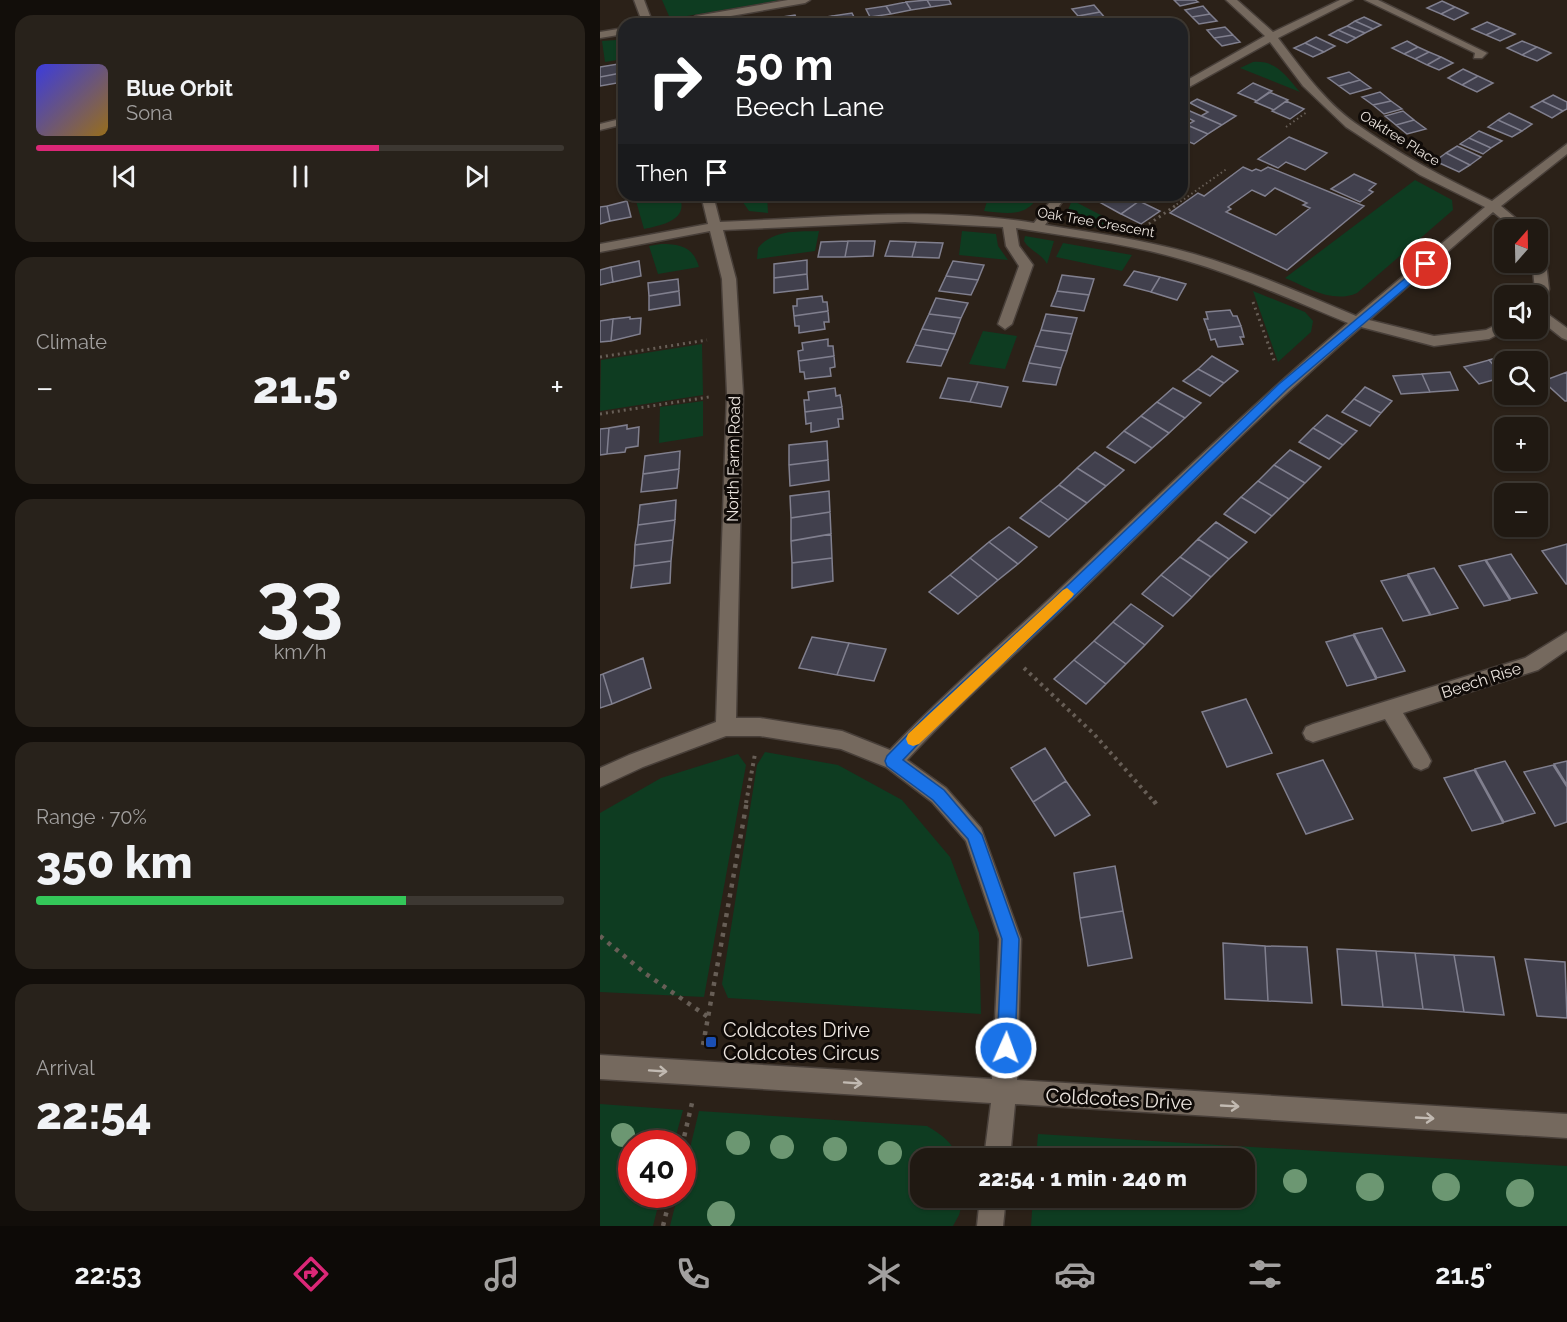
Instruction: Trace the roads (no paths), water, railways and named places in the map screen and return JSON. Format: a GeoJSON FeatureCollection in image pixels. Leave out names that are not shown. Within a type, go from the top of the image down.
{"type":"FeatureCollection","features":[{"type":"Feature","properties":{"kind":"street"},"geometry":{"type":"LineString","coordinates":[[639,0],[646,18]]}},
{"type":"Feature","properties":{"kind":"street"},"geometry":{"type":"LineString","coordinates":[[702,18],[805,0]]}},
{"type":"Feature","properties":{"kind":"street","name":"Oaktree Place"},"geometry":{"type":"LineString","coordinates":[[1231,0],[1272,37],[1307,84],[1350,125],[1425,172],[1493,207],[1509,219]]}},
{"type":"Feature","properties":{"kind":"street"},"geometry":{"type":"LineString","coordinates":[[1188,85],[1272,37],[1348,0]]}},
{"type":"Feature","properties":{"kind":"street"},"geometry":{"type":"LineString","coordinates":[[1370,0],[1482,53],[1478,56]]}},
{"type":"Feature","properties":{"kind":"street"},"geometry":{"type":"LineString","coordinates":[[600,35],[618,32]]}},
{"type":"Feature","properties":{"kind":"street"},"geometry":{"type":"LineString","coordinates":[[600,127],[618,122]]}},
{"type":"Feature","properties":{"kind":"street"},"geometry":{"type":"LineString","coordinates":[[892,761],[932,719],[1283,386],[1493,207],[1567,148]]}},
{"type":"Feature","properties":{"kind":"street","name":"North Farm Road"},"geometry":{"type":"LineString","coordinates":[[709,201],[729,279],[735,393],[726,727]]}},
{"type":"Feature","properties":{"kind":"street"},"geometry":{"type":"LineString","coordinates":[[1038,226],[1057,201]]}},
{"type":"Feature","properties":{"kind":"street","name":"Oak Tree Crescent"},"geometry":{"type":"LineString","coordinates":[[600,248],[716,226],[905,218],[1010,223],[1134,243],[1189,257],[1244,276],[1359,322],[1434,341],[1489,334],[1494,331]]}},
{"type":"Feature","properties":{"kind":"street"},"geometry":{"type":"LineString","coordinates":[[1005,324],[1026,265],[1015,255],[1009,237],[1010,223]]}},
{"type":"Feature","properties":{"kind":"street"},"geometry":{"type":"LineString","coordinates":[[1548,320],[1567,335]]}},
{"type":"Feature","properties":{"kind":"street","name":"Beech Rise"},"geometry":{"type":"LineString","coordinates":[[1313,733],[1531,664],[1567,640]]}},
{"type":"Feature","properties":{"kind":"street"},"geometry":{"type":"LineString","coordinates":[[1390,709],[1421,761]]}},
{"type":"Feature","properties":{"kind":"street"},"geometry":{"type":"LineString","coordinates":[[600,778],[636,761],[726,727],[759,728],[842,741],[892,761],[939,795],[974,835],[1010,939],[1004,1092],[998,1148]]}},
{"type":"Feature","properties":{"kind":"street","name":"Coldcotes Drive"},"geometry":{"type":"LineString","coordinates":[[600,1067],[1567,1126]]}},
{"type":"Feature","properties":{"kind":"street"},"geometry":{"type":"LineString","coordinates":[[990,1226],[992,1208]]}},
{"type":"Feature","properties":{"kind":"place","name":"Coldcotes Drive Coldcotes Circus"},"geometry":{"type":"Point","coordinates":[711,1042]}}]}
